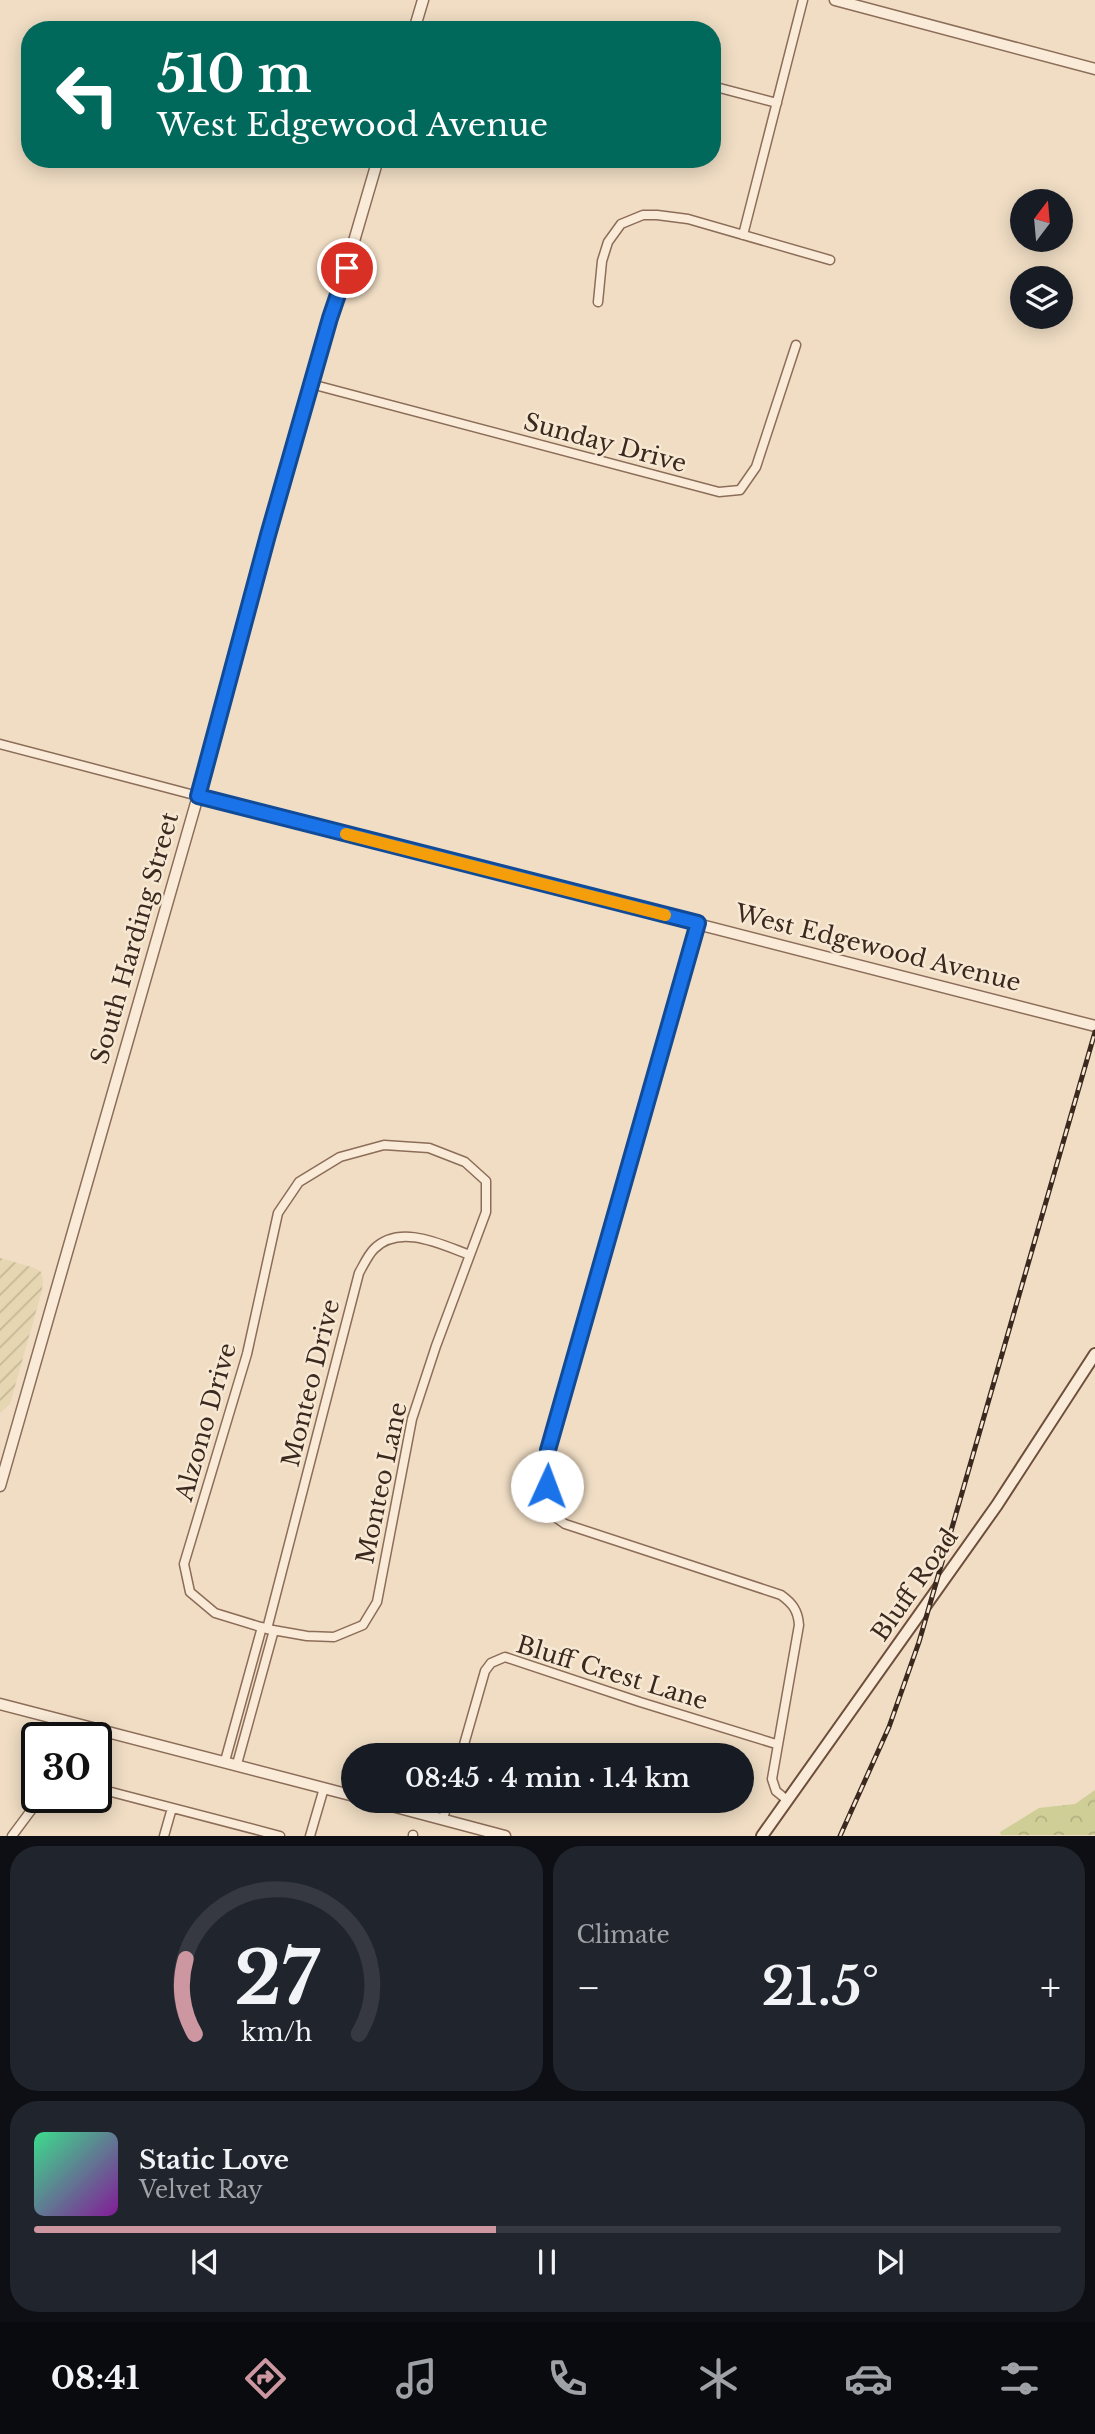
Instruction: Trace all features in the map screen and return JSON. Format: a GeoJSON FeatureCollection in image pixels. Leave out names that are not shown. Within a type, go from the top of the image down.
{"type":"FeatureCollection","features":[{"type":"Feature","properties":{"kind":"main road","name":"Bluff Road"},"geometry":{"type":"LineString","coordinates":[[762,1836],[997,1505],[1095,1354]]}},
{"type":"Feature","properties":{"kind":"street"},"geometry":{"type":"LineString","coordinates":[[417,21],[423,0]]}},
{"type":"Feature","properties":{"kind":"street"},"geometry":{"type":"LineString","coordinates":[[743,235],[803,0]]}},
{"type":"Feature","properties":{"kind":"street"},"geometry":{"type":"LineString","coordinates":[[835,0],[1095,69]]}},
{"type":"Feature","properties":{"kind":"street"},"geometry":{"type":"LineString","coordinates":[[721,88],[776,103]]}},
{"type":"Feature","properties":{"kind":"street","name":"South Harding Street"},"geometry":{"type":"LineString","coordinates":[[0,1486],[198,796],[311,384],[375,168]]}},
{"type":"Feature","properties":{"kind":"street"},"geometry":{"type":"LineString","coordinates":[[598,302],[604,251],[621,224],[643,215],[688,219],[830,260]]}},
{"type":"Feature","properties":{"kind":"street","name":"Sunday Drive"},"geometry":{"type":"LineString","coordinates":[[311,384],[719,492],[740,490],[756,467],[796,345]]}},
{"type":"Feature","properties":{"kind":"street","name":"West Edgewood Avenue"},"geometry":{"type":"LineString","coordinates":[[0,744],[1095,1026]]}},
{"type":"Feature","properties":{"kind":"street"},"geometry":{"type":"LineString","coordinates":[[698,923],[548,1450],[548,1481],[543,1502],[553,1517],[565,1524],[781,1595],[790,1601],[799,1625],[776,1744],[772,1784],[787,1800]]}},
{"type":"Feature","properties":{"kind":"street","name":"Monteo Lane"},"geometry":{"type":"LineString","coordinates":[[268,1628],[307,1636],[334,1637],[363,1625],[377,1602],[412,1419],[486,1212],[485,1181],[465,1161],[429,1148],[384,1145],[340,1157],[299,1182]]}},
{"type":"Feature","properties":{"kind":"street","name":"Alzono Drive"},"geometry":{"type":"LineString","coordinates":[[268,1628],[215,1613],[190,1592],[184,1564],[247,1354],[278,1213],[299,1182]]}},
{"type":"Feature","properties":{"kind":"street","name":"Monteo Drive"},"geometry":{"type":"LineString","coordinates":[[237,1764],[268,1628],[359,1273],[374,1248],[395,1238],[419,1237],[470,1255]]}},
{"type":"Feature","properties":{"kind":"street","name":"Monteo Drive"},"geometry":{"type":"LineString","coordinates":[[225,1761],[268,1628]]}},
{"type":"Feature","properties":{"kind":"street","name":"Bluff Crest Lane"},"geometry":{"type":"LineString","coordinates":[[464,1743],[485,1671],[494,1661],[508,1657],[776,1744]]}},
{"type":"Feature","properties":{"kind":"street"},"geometry":{"type":"LineString","coordinates":[[0,1704],[341,1793]]}},
{"type":"Feature","properties":{"kind":"street"},"geometry":{"type":"LineString","coordinates":[[310,1836],[324,1788]]}},
{"type":"Feature","properties":{"kind":"street"},"geometry":{"type":"LineString","coordinates":[[112,1792],[259,1833],[280,1836]]}},
{"type":"Feature","properties":{"kind":"street"},"geometry":{"type":"LineString","coordinates":[[164,1836],[172,1808]]}},
{"type":"Feature","properties":{"kind":"street"},"geometry":{"type":"LineString","coordinates":[[12,1836],[29,1813]]}},
{"type":"Feature","properties":{"kind":"street"},"geometry":{"type":"LineString","coordinates":[[420,1813],[505,1836]]}},
{"type":"Feature","properties":{"kind":"street"},"geometry":{"type":"LineString","coordinates":[[443,1819],[445,1813]]}},
{"type":"Feature","properties":{"kind":"shaded area"},"geometry":{"type":"Polygon","coordinates":[[[0,1258],[35,1268],[41,1272],[43,1280],[10,1404],[0,1413],[0,1258]]]}},
{"type":"Feature","properties":{"kind":"green space"},"geometry":{"type":"Polygon","coordinates":[[[1095,1790],[1095,1835],[1001,1835],[1000,1832],[1039,1808],[1075,1804],[1095,1790]]]}},
{"type":"Feature","properties":{"kind":"railway"},"geometry":{"type":"LineString","coordinates":[[840,1836],[889,1727],[919,1642],[1095,1032]]}},
{"type":"Feature","properties":{"kind":"slow traffic"},"geometry":{"type":"LineString","coordinates":[[346,834],[665,915]]}},
{"type":"Feature","properties":{"kind":"route"},"geometry":{"type":"LineString","coordinates":[[347,268],[330,318],[268,535],[198,796],[698,923],[548,1450],[547,1486]]}}]}
